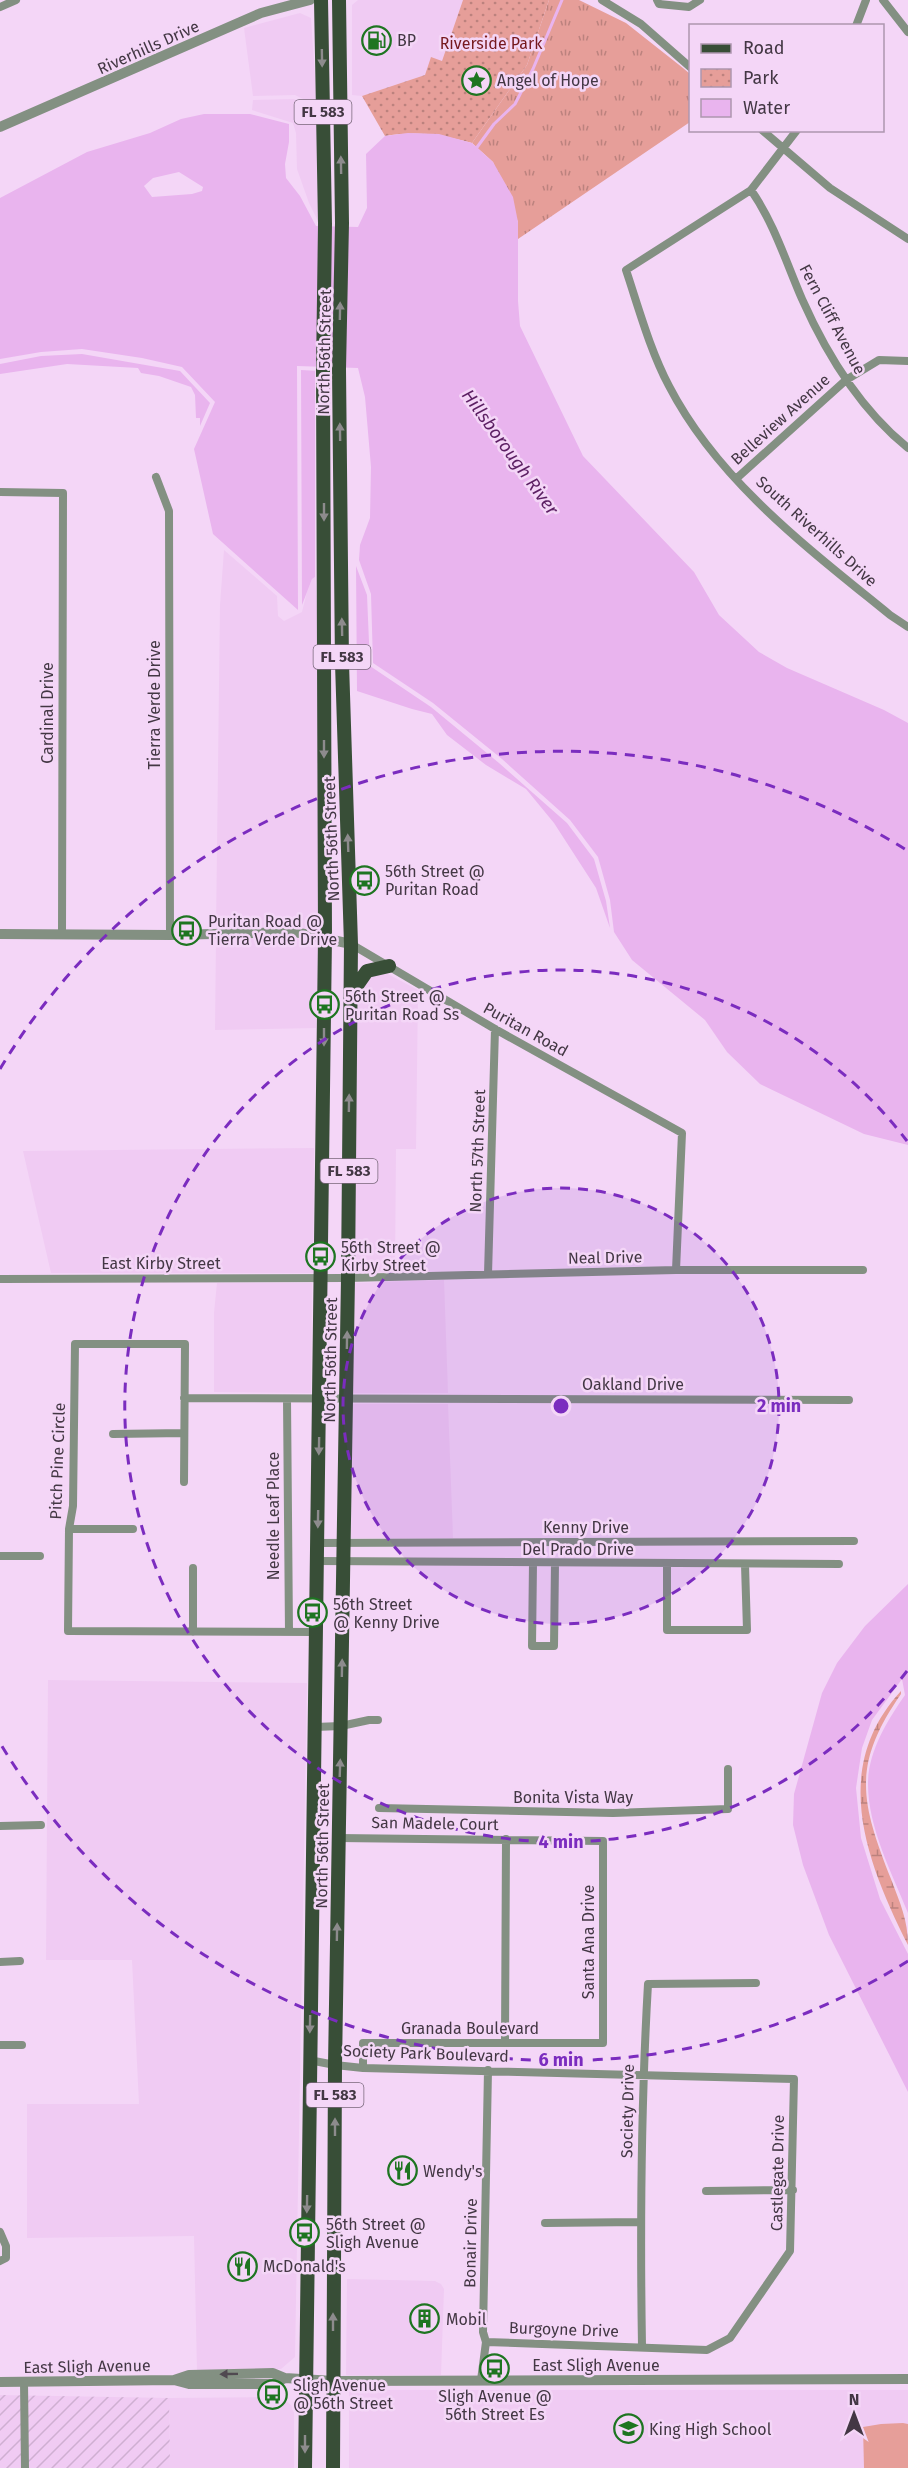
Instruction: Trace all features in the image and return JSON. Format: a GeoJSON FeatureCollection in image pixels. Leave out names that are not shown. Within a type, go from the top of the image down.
{"type":"FeatureCollection","features":[{"type":"Feature","properties":{"kind":"main road","name":"North 56th Street"},"geometry":{"type":"LineString","coordinates":[[305,2468],[304,2379],[325,937],[323,370],[325,224],[321,0]]}},
{"type":"Feature","properties":{"kind":"main road","name":"North 56th Street"},"geometry":{"type":"LineString","coordinates":[[333,2468],[335,2065],[351,944],[343,707],[339,369],[342,224],[339,0]]}},
{"type":"Feature","properties":{"kind":"main road"},"geometry":{"type":"LineString","coordinates":[[324,707],[343,707]]}},
{"type":"Feature","properties":{"kind":"main road"},"geometry":{"type":"LineString","coordinates":[[350,996],[368,971],[389,966]]}},
{"type":"Feature","properties":{"kind":"main road"},"geometry":{"type":"LineString","coordinates":[[322,1131],[349,1131]]}},
{"type":"Feature","properties":{"kind":"street"},"geometry":{"type":"LineString","coordinates":[[0,7],[16,0]]}},
{"type":"Feature","properties":{"kind":"street","name":"Riverhills Drive"},"geometry":{"type":"LineString","coordinates":[[0,127],[261,13],[310,0]]}},
{"type":"Feature","properties":{"kind":"street"},"geometry":{"type":"LineString","coordinates":[[602,0],[641,24],[689,66]]}},
{"type":"Feature","properties":{"kind":"street"},"geometry":{"type":"LineString","coordinates":[[657,0],[659,4],[690,7],[700,0]]}},
{"type":"Feature","properties":{"kind":"street"},"geometry":{"type":"LineString","coordinates":[[857,24],[866,0]]}},
{"type":"Feature","properties":{"kind":"street"},"geometry":{"type":"LineString","coordinates":[[883,0],[908,32]]}},
{"type":"Feature","properties":{"kind":"street"},"geometry":{"type":"LineString","coordinates":[[764,132],[830,188],[908,239]]}},
{"type":"Feature","properties":{"kind":"street","name":"South Riverhills Drive"},"geometry":{"type":"LineString","coordinates":[[796,132],[751,190],[626,270],[668,386],[697,432],[767,511],[810,549],[908,627]]}},
{"type":"Feature","properties":{"kind":"street","name":"Fern Cliff Avenue"},"geometry":{"type":"LineString","coordinates":[[751,190],[763,207],[803,301],[846,380],[892,435],[908,448]]}},
{"type":"Feature","properties":{"kind":"street","name":"Belleview Avenue"},"geometry":{"type":"LineString","coordinates":[[737,478],[846,380],[879,360],[908,361]]}},
{"type":"Feature","properties":{"kind":"street","name":"Tierra Verde Drive"},"geometry":{"type":"LineString","coordinates":[[156,477],[169,511],[170,935]]}},
{"type":"Feature","properties":{"kind":"street","name":"Cardinal Drive"},"geometry":{"type":"LineString","coordinates":[[0,492],[63,493],[62,934]]}},
{"type":"Feature","properties":{"kind":"street","name":"Puritan Road"},"geometry":{"type":"LineString","coordinates":[[0,934],[170,935],[295,932],[351,944],[495,1029],[682,1133],[676,1270]]}},
{"type":"Feature","properties":{"kind":"street","name":"North 57th Street"},"geometry":{"type":"LineString","coordinates":[[488,1274],[495,1029]]}},
{"type":"Feature","properties":{"kind":"street","name":"Neal Drive"},"geometry":{"type":"LineString","coordinates":[[348,1278],[676,1270],[863,1270]]}},
{"type":"Feature","properties":{"kind":"street","name":"East Kirby Street"},"geometry":{"type":"LineString","coordinates":[[0,1279],[348,1278]]}},
{"type":"Feature","properties":{"kind":"street","name":"Pitch Pine Circle"},"geometry":{"type":"LineString","coordinates":[[184,1398],[185,1344],[75,1344],[73,1506],[69,1529],[68,1631],[315,1632]]}},
{"type":"Feature","properties":{"kind":"street"},"geometry":{"type":"LineString","coordinates":[[184,1482],[184,1398],[320,1398]]}},
{"type":"Feature","properties":{"kind":"street","name":"Oakland Drive"},"geometry":{"type":"LineString","coordinates":[[320,1398],[849,1400]]}},
{"type":"Feature","properties":{"kind":"street","name":"Needle Leaf Place"},"geometry":{"type":"LineString","coordinates":[[287,1399],[289,1632]]}},
{"type":"Feature","properties":{"kind":"street"},"geometry":{"type":"LineString","coordinates":[[113,1434],[184,1432]]}},
{"type":"Feature","properties":{"kind":"street"},"geometry":{"type":"LineString","coordinates":[[69,1529],[133,1529]]}},
{"type":"Feature","properties":{"kind":"street","name":"Kenny Drive"},"geometry":{"type":"LineString","coordinates":[[317,1544],[854,1541]]}},
{"type":"Feature","properties":{"kind":"street"},"geometry":{"type":"LineString","coordinates":[[0,1556],[40,1556]]}},
{"type":"Feature","properties":{"kind":"street","name":"Del Prado Drive"},"geometry":{"type":"LineString","coordinates":[[317,1561],[839,1564]]}},
{"type":"Feature","properties":{"kind":"street"},"geometry":{"type":"LineString","coordinates":[[532,1563],[532,1646],[554,1646],[555,1563]]}},
{"type":"Feature","properties":{"kind":"street"},"geometry":{"type":"LineString","coordinates":[[667,1564],[667,1630],[747,1630],[746,1565]]}},
{"type":"Feature","properties":{"kind":"street"},"geometry":{"type":"LineString","coordinates":[[193,1568],[193,1632]]}},
{"type":"Feature","properties":{"kind":"street"},"geometry":{"type":"LineString","coordinates":[[315,1727],[341,1726],[378,1720]]}},
{"type":"Feature","properties":{"kind":"street","name":"Bonita Vista Way"},"geometry":{"type":"LineString","coordinates":[[379,1808],[613,1813],[728,1809],[728,1768]]}},
{"type":"Feature","properties":{"kind":"street"},"geometry":{"type":"LineString","coordinates":[[0,1826],[41,1825]]}},
{"type":"Feature","properties":{"kind":"street","name":"San Madele Court"},"geometry":{"type":"LineString","coordinates":[[338,1838],[603,1841]]}},
{"type":"Feature","properties":{"kind":"street"},"geometry":{"type":"LineString","coordinates":[[505,2042],[506,1839]]}},
{"type":"Feature","properties":{"kind":"street","name":"Santa Ana Drive"},"geometry":{"type":"LineString","coordinates":[[603,1841],[603,2043]]}},
{"type":"Feature","properties":{"kind":"street"},"geometry":{"type":"LineString","coordinates":[[0,1962],[20,1961]]}},
{"type":"Feature","properties":{"kind":"street","name":"Society Drive"},"geometry":{"type":"LineString","coordinates":[[642,2346],[640,2222],[642,2075],[648,1984],[756,1983]]}},
{"type":"Feature","properties":{"kind":"street","name":"Granada Boulevard"},"geometry":{"type":"LineString","coordinates":[[363,2068],[363,2043],[603,2043]]}},
{"type":"Feature","properties":{"kind":"street"},"geometry":{"type":"LineString","coordinates":[[0,2045],[22,2045]]}},
{"type":"Feature","properties":{"kind":"street","name":"Society Park Boulevard"},"geometry":{"type":"LineString","coordinates":[[309,2060],[363,2068],[794,2079]]}},
{"type":"Feature","properties":{"kind":"street","name":"Bonair Drive"},"geometry":{"type":"LineString","coordinates":[[481,2380],[486,2342],[483,2332],[489,2070]]}},
{"type":"Feature","properties":{"kind":"street","name":"Castlegate Drive"},"geometry":{"type":"LineString","coordinates":[[642,2346],[707,2350],[730,2338],[790,2251],[794,2079]]}},
{"type":"Feature","properties":{"kind":"street"},"geometry":{"type":"LineString","coordinates":[[706,2191],[793,2190]]}},
{"type":"Feature","properties":{"kind":"street"},"geometry":{"type":"LineString","coordinates":[[545,2223],[640,2222]]}},
{"type":"Feature","properties":{"kind":"street"},"geometry":{"type":"LineString","coordinates":[[0,2232],[6,2246],[3,2260]]}},
{"type":"Feature","properties":{"kind":"street","name":"Burgoyne Drive"},"geometry":{"type":"LineString","coordinates":[[486,2342],[642,2346]]}},
{"type":"Feature","properties":{"kind":"street","name":"East Sligh Avenue"},"geometry":{"type":"LineString","coordinates":[[0,2382],[174,2380],[189,2384],[273,2384],[285,2378],[333,2380],[908,2379]]}},
{"type":"Feature","properties":{"kind":"street"},"geometry":{"type":"LineString","coordinates":[[24,2382],[25,2468]]}},
{"type":"Feature","properties":{"kind":"shaded area"},"geometry":{"type":"Polygon","coordinates":[[[358,0],[463,0],[442,61],[425,75],[362,96],[352,95],[352,5],[358,0]]]}},
{"type":"Feature","properties":{"kind":"shaded area"},"geometry":{"type":"Polygon","coordinates":[[[300,13],[311,18],[317,106],[295,95],[253,96],[244,28],[300,13]]]}},
{"type":"Feature","properties":{"kind":"shaded area"},"geometry":{"type":"Polygon","coordinates":[[[294,99],[317,111],[318,221],[297,169],[296,133],[293,123],[252,110],[253,100],[294,99]]]}},
{"type":"Feature","properties":{"kind":"shaded area"},"geometry":{"type":"Polygon","coordinates":[[[224,550],[277,596],[278,616],[284,621],[302,612],[307,592],[315,577],[319,636],[318,930],[295,927],[216,929],[220,605],[224,550]]]}},
{"type":"Feature","properties":{"kind":"shaded area"},"geometry":{"type":"Polygon","coordinates":[[[295,938],[318,941],[316,1028],[215,1030],[216,939],[295,938]]]}},
{"type":"Feature","properties":{"kind":"shaded area"},"geometry":{"type":"Polygon","coordinates":[[[384,972],[418,990],[416,1149],[396,1149],[395,1271],[353,1272],[355,997],[370,976],[384,972]]]}},
{"type":"Feature","properties":{"kind":"shaded area"},"geometry":{"type":"Polygon","coordinates":[[[314,1148],[313,1273],[51,1273],[23,1151],[314,1148]]]}},
{"type":"Feature","properties":{"kind":"shaded area"},"geometry":{"type":"Polygon","coordinates":[[[444,1280],[448,1393],[352,1393],[353,1283],[444,1280]]]}},
{"type":"Feature","properties":{"kind":"shaded area"},"geometry":{"type":"Polygon","coordinates":[[[217,1283],[312,1283],[311,1393],[214,1392],[214,1313],[217,1283]]]}},
{"type":"Feature","properties":{"kind":"shaded area"},"geometry":{"type":"Polygon","coordinates":[[[352,1404],[448,1404],[453,1538],[351,1538],[352,1404]]]}},
{"type":"Feature","properties":{"kind":"shaded area"},"geometry":{"type":"Polygon","coordinates":[[[48,1680],[307,1683],[295,2357],[281,2369],[197,2370],[194,2236],[27,2238],[27,2104],[139,2104],[132,1960],[46,1960],[48,1680]]]}},
{"type":"Feature","properties":{"kind":"shaded area"},"geometry":{"type":"Polygon","coordinates":[[[347,2279],[435,2281],[441,2284],[444,2289],[441,2375],[346,2375],[347,2279]]]}},
{"type":"Feature","properties":{"kind":"shaded area","name":"King High School"},"geometry":{"type":"Polygon","coordinates":[[[349,2390],[908,2390],[908,2468],[349,2468],[349,2390]]]}},
{"type":"Feature","properties":{"kind":"shaded area"},"geometry":{"type":"Polygon","coordinates":[[[0,2395],[169,2398],[170,2468],[0,2468],[0,2395]]]}},
{"type":"Feature","properties":{"kind":"shaded area"},"geometry":{"type":"Polygon","coordinates":[[[282,2397],[294,2408],[294,2468],[170,2468],[169,2398],[282,2397]]]}},
{"type":"Feature","properties":{"kind":"green space","name":"Riverside Park"},"geometry":{"type":"Polygon","coordinates":[[[463,0],[549,0],[527,65],[472,143],[428,134],[385,136],[362,96],[425,75],[431,57],[442,61],[463,0]]]}},
{"type":"Feature","properties":{"kind":"green space"},"geometry":{"type":"Polygon","coordinates":[[[549,0],[579,0],[626,23],[689,73],[689,123],[518,239],[518,222],[493,162],[472,143],[527,65],[549,0]]]}},
{"type":"Feature","properties":{"kind":"green space"},"geometry":{"type":"Polygon","coordinates":[[[901,1691],[874,1742],[868,1764],[866,1785],[873,1828],[903,1912],[908,1945],[879,1882],[869,1849],[862,1817],[861,1784],[866,1752],[879,1721],[901,1691]]]}},
{"type":"Feature","properties":{"kind":"green space"},"geometry":{"type":"Polygon","coordinates":[[[908,2424],[908,2468],[864,2468],[863,2427],[908,2424]]]}},
{"type":"Feature","properties":{"kind":"water","name":"Hillsborough River"},"geometry":{"type":"Polygon","coordinates":[[[204,114],[250,114],[289,124],[286,178],[300,196],[316,226],[358,227],[367,208],[366,154],[385,136],[408,133],[439,134],[472,143],[493,162],[513,197],[518,222],[520,326],[583,456],[694,572],[719,615],[759,652],[787,668],[884,710],[908,723],[908,1145],[864,1134],[760,1084],[727,1052],[705,1020],[632,960],[614,932],[610,900],[598,857],[570,820],[502,759],[433,703],[373,663],[371,594],[359,560],[360,545],[370,518],[371,467],[365,397],[358,368],[297,366],[298,610],[213,534],[194,449],[215,402],[182,367],[82,349],[41,352],[0,359],[0,198],[87,152],[150,133],[181,119],[204,114]],[[179,172],[153,178],[144,186],[152,197],[192,194],[202,191],[203,187],[179,172]]]}},
{"type":"Feature","properties":{"kind":"water"},"geometry":{"type":"Polygon","coordinates":[[[82,354],[180,371],[210,403],[200,426],[200,418],[196,418],[195,395],[191,387],[159,376],[141,373],[138,368],[67,364],[0,374],[0,364],[41,356],[82,354]]]}},
{"type":"Feature","properties":{"kind":"water"},"geometry":{"type":"Polygon","coordinates":[[[301,370],[319,371],[315,371],[315,577],[312,579],[302,605],[301,370]]]}},
{"type":"Feature","properties":{"kind":"water"},"geometry":{"type":"Polygon","coordinates":[[[356,566],[367,595],[370,666],[431,707],[567,823],[594,859],[606,901],[610,928],[596,888],[554,823],[526,789],[486,765],[447,735],[432,714],[357,691],[356,566]]]}},
{"type":"Feature","properties":{"kind":"water"},"geometry":{"type":"Polygon","coordinates":[[[908,1584],[908,1913],[876,1834],[868,1784],[875,1749],[885,1726],[905,1695],[902,1679],[872,1720],[862,1748],[856,1788],[861,1838],[880,1899],[908,1954],[908,2092],[829,1935],[803,1865],[793,1825],[794,1794],[822,1693],[837,1663],[865,1626],[908,1584]]]}},
{"type":"Feature","properties":{"kind":"waterway"},"geometry":{"type":"LineString","coordinates":[[475,150],[494,124],[515,104],[533,69],[562,0]]}},
{"type":"Feature","properties":{"kind":"place","name":"BP"},"geometry":{"type":"Point","coordinates":[376,40]}},
{"type":"Feature","properties":{"kind":"place","name":"Angel of Hope"},"geometry":{"type":"Point","coordinates":[476,80]}},
{"type":"Feature","properties":{"kind":"place","name":"56th Street @ Puritan Road"},"geometry":{"type":"Point","coordinates":[364,880]}},
{"type":"Feature","properties":{"kind":"place","name":"Puritan Road @ Tierra Verde Drive"},"geometry":{"type":"Point","coordinates":[187,930]}},
{"type":"Feature","properties":{"kind":"place","name":"56th Street @ Puritan Road Ss"},"geometry":{"type":"Point","coordinates":[324,1005]}},
{"type":"Feature","properties":{"kind":"place","name":"56th Street @ Kirby Street"},"geometry":{"type":"Point","coordinates":[320,1256]}},
{"type":"Feature","properties":{"kind":"place","name":"56th Street @ Kenny Drive"},"geometry":{"type":"Point","coordinates":[312,1613]}},
{"type":"Feature","properties":{"kind":"place","name":"Wendy's"},"geometry":{"type":"Point","coordinates":[402,2171]}},
{"type":"Feature","properties":{"kind":"place","name":"56th Street @ Sligh Avenue"},"geometry":{"type":"Point","coordinates":[305,2233]}},
{"type":"Feature","properties":{"kind":"place","name":"McDonald's"},"geometry":{"type":"Point","coordinates":[242,2266]}},
{"type":"Feature","properties":{"kind":"place","name":"Mobil"},"geometry":{"type":"Point","coordinates":[425,2319]}},
{"type":"Feature","properties":{"kind":"place","name":"Sligh Avenue @ 56th Street Es"},"geometry":{"type":"Point","coordinates":[495,2368]}},
{"type":"Feature","properties":{"kind":"place","name":"Sligh Avenue @ 56th Street"},"geometry":{"type":"Point","coordinates":[272,2394]}},
{"type":"Feature","properties":{"kind":"place","name":"King High School"},"geometry":{"type":"Point","coordinates":[628,2429]}}]}
